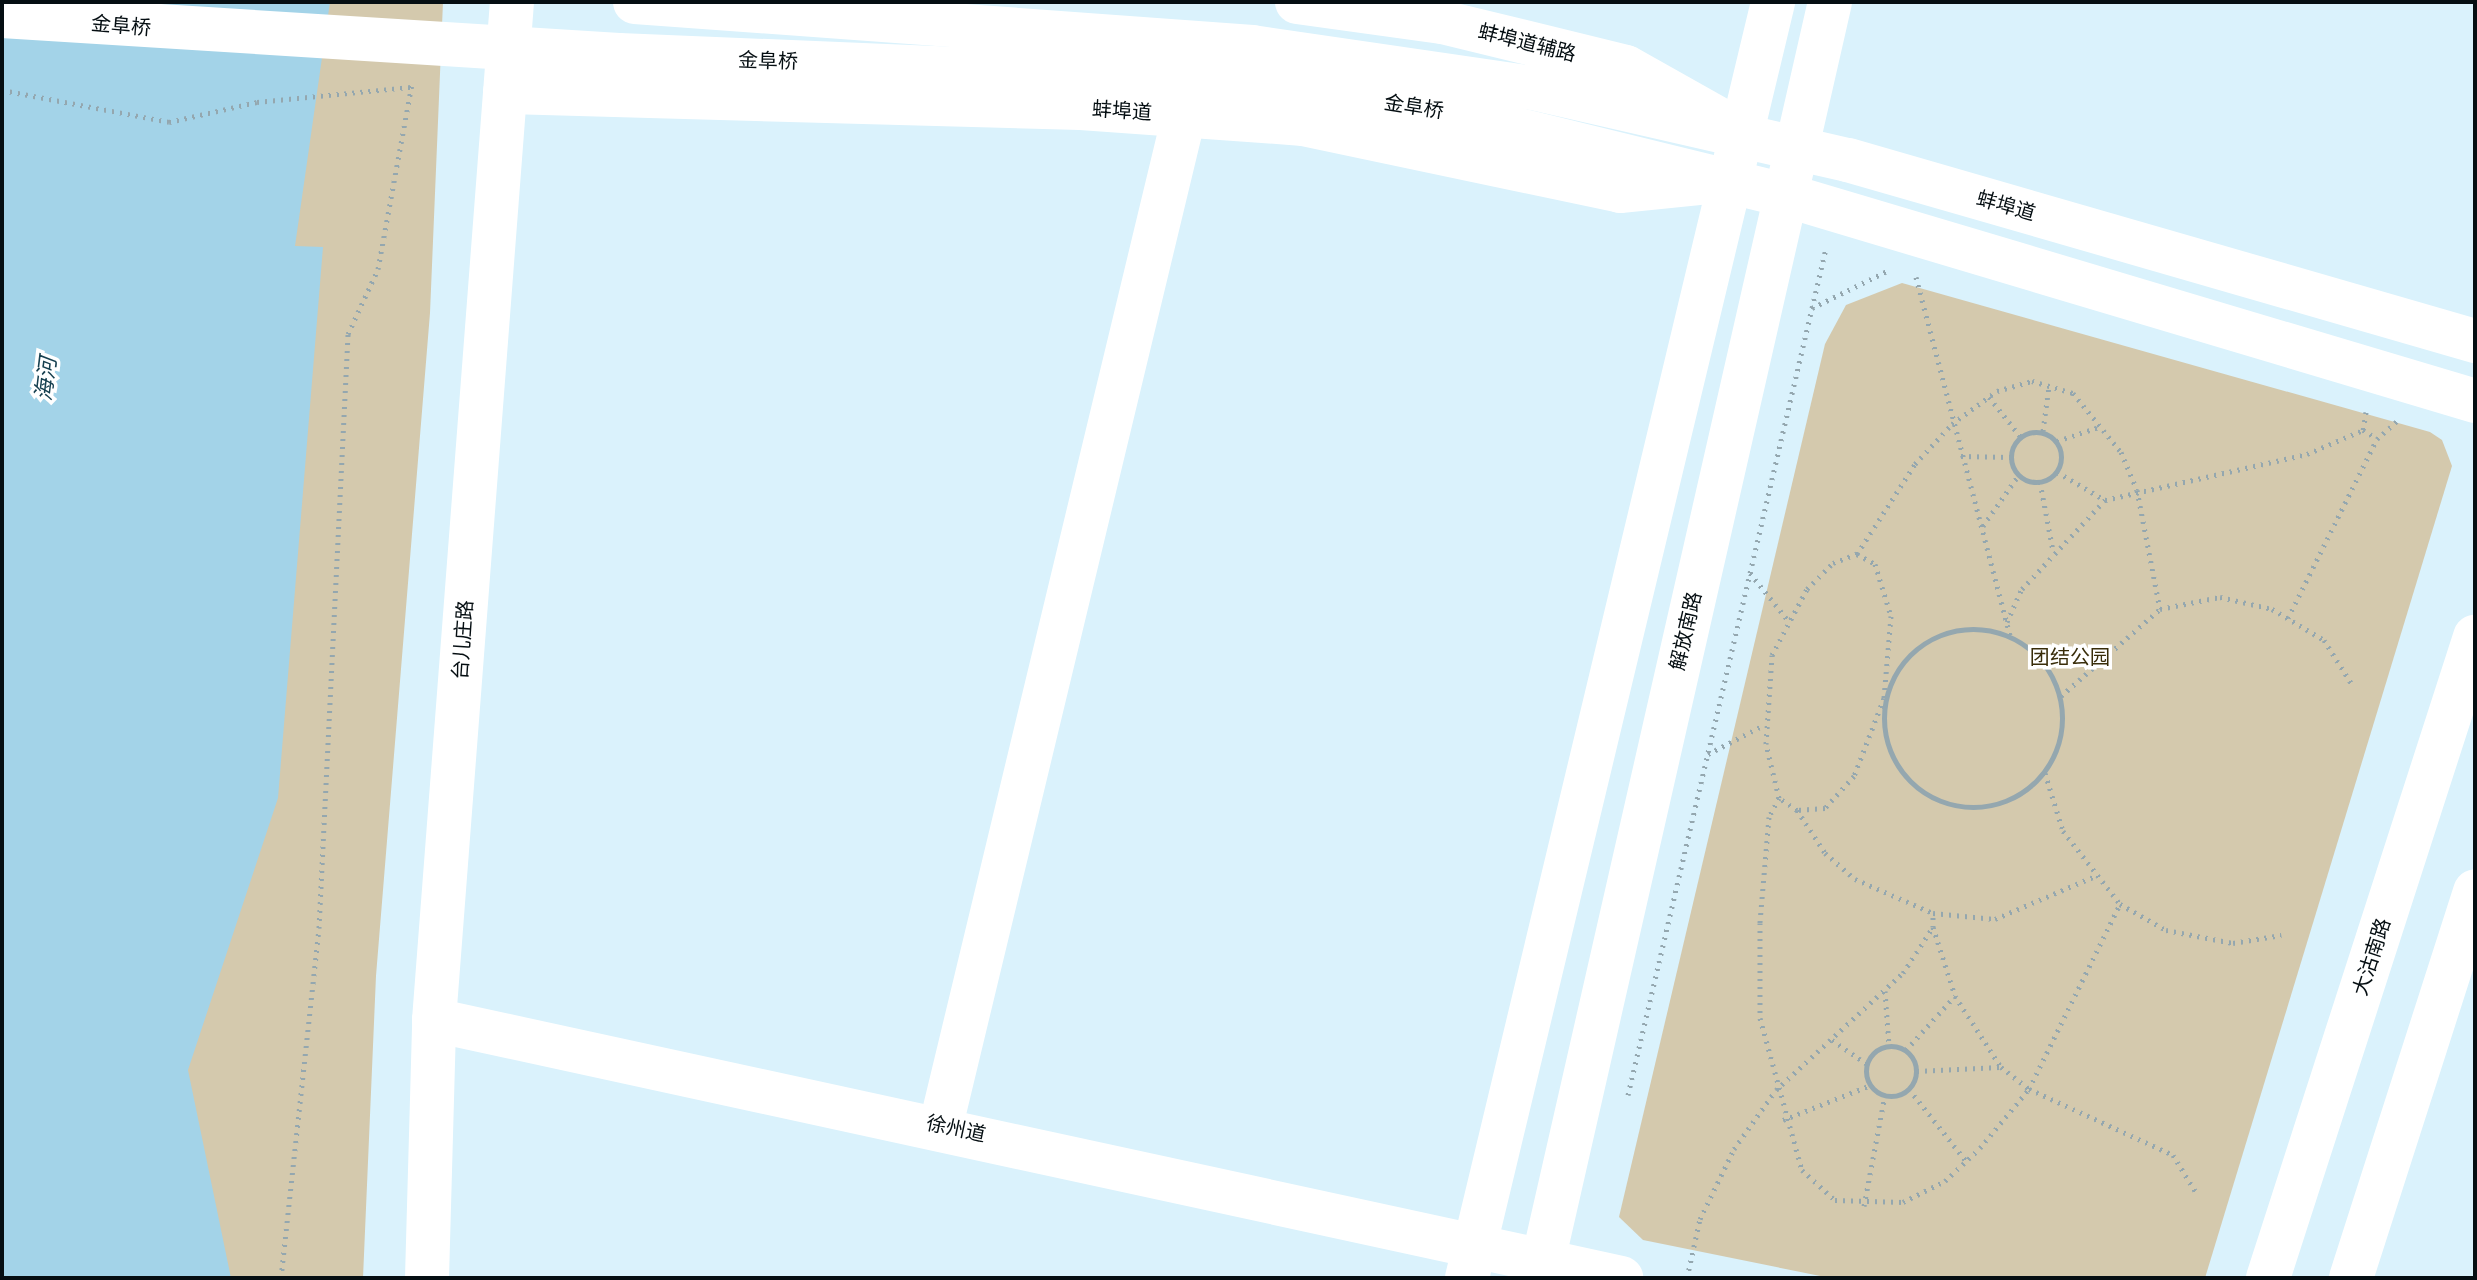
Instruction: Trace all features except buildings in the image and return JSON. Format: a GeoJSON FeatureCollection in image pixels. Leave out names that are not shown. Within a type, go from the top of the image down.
{"type":"FeatureCollection","features":[{"type":"Feature","properties":{"kind":"main road","name":"台儿庄路"},"geometry":{"type":"LineString","coordinates":[[427,1278],[434,1020],[512,2]]}},
{"type":"Feature","properties":{"kind":"main road","name":"金阜桥"},"geometry":{"type":"LineString","coordinates":[[635,2],[1252,47],[1533,88]]}},
{"type":"Feature","properties":{"kind":"main road","name":"蚌埠道辅路"},"geometry":{"type":"LineString","coordinates":[[1297,2],[1442,22],[1626,67],[1740,131]]}},
{"type":"Feature","properties":{"kind":"main road","name":"解放南路"},"geometry":{"type":"LineString","coordinates":[[1773,2],[1740,131],[1774,179]]}},
{"type":"Feature","properties":{"kind":"main road","name":"解放南路"},"geometry":{"type":"LineString","coordinates":[[1540,1269],[1774,179],[1830,2]]}},
{"type":"Feature","properties":{"kind":"main road","name":"金阜桥"},"geometry":{"type":"LineString","coordinates":[[2,16],[603,55],[1152,77],[1438,110],[1531,132]]}},
{"type":"Feature","properties":{"kind":"main road","name":"蚌埠道"},"geometry":{"type":"LineString","coordinates":[[1533,88],[1740,131],[1774,179]]}},
{"type":"Feature","properties":{"kind":"main road","name":"蚌埠道"},"geometry":{"type":"LineString","coordinates":[[505,92],[788,95],[1303,124],[1620,191],[1885,171],[2475,341]]}},
{"type":"Feature","properties":{"kind":"main road"},"geometry":{"type":"LineString","coordinates":[[941,1125],[1184,116]]}},
{"type":"Feature","properties":{"kind":"main road","name":"蚌埠道"},"geometry":{"type":"LineString","coordinates":[[1531,132],[1774,179],[1835,210],[2475,401]]}},
{"type":"Feature","properties":{"kind":"main road","name":"解放南路"},"geometry":{"type":"LineString","coordinates":[[1471,1262],[1705,290],[1774,179]]}},
{"type":"Feature","properties":{"kind":"main road","name":"大沽南路"},"geometry":{"type":"LineString","coordinates":[[2268,1278],[2475,637]]}},
{"type":"Feature","properties":{"kind":"main road"},"geometry":{"type":"LineString","coordinates":[[2351,1278],[2475,891]]}},
{"type":"Feature","properties":{"kind":"main road","name":"徐州道"},"geometry":{"type":"LineString","coordinates":[[434,1020],[941,1125],[1471,1262],[1540,1269]]}},
{"type":"Feature","properties":{"kind":"main road"},"geometry":{"type":"LineString","coordinates":[[1540,1269],[1621,1278]]}},
{"type":"Feature","properties":{"kind":"path"},"geometry":{"type":"LineString","coordinates":[[281,1278],[319,928],[348,334],[378,269],[413,73]]}},
{"type":"Feature","properties":{"kind":"path"},"geometry":{"type":"LineString","coordinates":[[2,90],[169,122],[257,102],[411,87]]}},
{"type":"Feature","properties":{"kind":"path"},"geometry":{"type":"LineString","coordinates":[[1625,1104],[1835,210]]}},
{"type":"Feature","properties":{"kind":"path"},"geometry":{"type":"LineString","coordinates":[[1915,273],[1952,424],[2010,636]]}},
{"type":"Feature","properties":{"kind":"path"},"geometry":{"type":"LineString","coordinates":[[2120,904],[2029,1089],[1966,1161],[1903,1202],[1864,1206],[1835,1200],[1802,1170],[1783,1120],[1760,1018],[1760,923],[1769,817],[1779,798],[1764,725],[1772,655],[1787,619],[1833,563],[1857,554],[1915,464],[1952,424],[1989,397],[2032,381],[2073,393],[2102,426],[2137,490],[2160,609]]}},
{"type":"Feature","properties":{"kind":"path"},"geometry":{"type":"LineString","coordinates":[[2043,431],[2049,386]]}},
{"type":"Feature","properties":{"kind":"path"},"geometry":{"type":"LineString","coordinates":[[1989,397],[2020,436]]}},
{"type":"Feature","properties":{"kind":"path"},"geometry":{"type":"LineString","coordinates":[[2363,430],[2368,403]]}},
{"type":"Feature","properties":{"kind":"path"},"geometry":{"type":"LineString","coordinates":[[2363,430],[2377,439],[2388,436],[2403,413]]}},
{"type":"Feature","properties":{"kind":"path"},"geometry":{"type":"LineString","coordinates":[[2057,441],[2102,426]]}},
{"type":"Feature","properties":{"kind":"path"},"geometry":{"type":"LineString","coordinates":[[2007,622],[2053,551],[2105,500],[2137,490],[2307,454],[2363,430]]}},
{"type":"Feature","properties":{"kind":"path"},"geometry":{"type":"LineString","coordinates":[[2020,436],[2043,431],[2057,441]]}},
{"type":"Feature","properties":{"kind":"path"},"geometry":{"type":"LineString","coordinates":[[2018,476],[2010,457],[2020,436]]}},
{"type":"Feature","properties":{"kind":"path"},"geometry":{"type":"LineString","coordinates":[[2288,618],[2377,439]]}},
{"type":"Feature","properties":{"kind":"path"},"geometry":{"type":"LineString","coordinates":[[2057,441],[2057,472]]}},
{"type":"Feature","properties":{"kind":"path"},"geometry":{"type":"LineString","coordinates":[[1961,456],[2010,457]]}},
{"type":"Feature","properties":{"kind":"path"},"geometry":{"type":"LineString","coordinates":[[2018,476],[2040,482],[2057,472]]}},
{"type":"Feature","properties":{"kind":"path"},"geometry":{"type":"LineString","coordinates":[[2057,472],[2105,500]]}},
{"type":"Feature","properties":{"kind":"path"},"geometry":{"type":"LineString","coordinates":[[1982,527],[2018,476]]}},
{"type":"Feature","properties":{"kind":"path"},"geometry":{"type":"LineString","coordinates":[[2040,482],[2053,551]]}},
{"type":"Feature","properties":{"kind":"path"},"geometry":{"type":"LineString","coordinates":[[1797,810],[1825,808],[1854,776],[1884,698],[1901,662],[1932,636],[1971,627],[2010,636],[2042,660],[2061,696],[2061,736],[2045,773],[2019,796],[1986,807],[1952,805],[1920,791],[1896,765],[1883,733],[1884,698],[1891,616],[1875,564],[1857,554]]}},
{"type":"Feature","properties":{"kind":"path"},"geometry":{"type":"LineString","coordinates":[[1749,573],[1787,619]]}},
{"type":"Feature","properties":{"kind":"path"},"geometry":{"type":"LineString","coordinates":[[2061,696],[2160,609],[2220,597],[2288,618],[2324,640],[2353,686]]}},
{"type":"Feature","properties":{"kind":"path"},"geometry":{"type":"LineString","coordinates":[[1707,755],[1764,725]]}},
{"type":"Feature","properties":{"kind":"path"},"geometry":{"type":"LineString","coordinates":[[2045,773],[2063,831],[2093,877],[2120,904],[2166,930],[2233,943],[2281,935]]}},
{"type":"Feature","properties":{"kind":"path"},"geometry":{"type":"LineString","coordinates":[[1779,798],[1797,810],[1825,853],[1855,879],[1933,913],[1995,919],[2093,877]]}},
{"type":"Feature","properties":{"kind":"path"},"geometry":{"type":"LineString","coordinates":[[1933,913],[1933,927],[1955,996],[2001,1067],[2029,1089],[2173,1155],[2197,1194]]}},
{"type":"Feature","properties":{"kind":"path"},"geometry":{"type":"LineString","coordinates":[[1687,1278],[1700,1219],[1734,1149],[1776,1090],[1885,990],[1933,927]]}},
{"type":"Feature","properties":{"kind":"path"},"geometry":{"type":"LineString","coordinates":[[1885,990],[1889,1045]]}},
{"type":"Feature","properties":{"kind":"path"},"geometry":{"type":"LineString","coordinates":[[1906,1050],[1955,996]]}},
{"type":"Feature","properties":{"kind":"path"},"geometry":{"type":"LineString","coordinates":[[1832,1040],[1867,1064],[1871,1085],[1885,1095],[1909,1089]]}},
{"type":"Feature","properties":{"kind":"path"},"geometry":{"type":"LineString","coordinates":[[1889,1045],[1906,1050],[1917,1071]]}},
{"type":"Feature","properties":{"kind":"path"},"geometry":{"type":"LineString","coordinates":[[1867,1064],[1889,1045]]}},
{"type":"Feature","properties":{"kind":"path"},"geometry":{"type":"LineString","coordinates":[[1917,1071],[2001,1067]]}},
{"type":"Feature","properties":{"kind":"path"},"geometry":{"type":"LineString","coordinates":[[1909,1089],[1917,1071]]}},
{"type":"Feature","properties":{"kind":"path"},"geometry":{"type":"LineString","coordinates":[[1783,1120],[1871,1085]]}},
{"type":"Feature","properties":{"kind":"path"},"geometry":{"type":"LineString","coordinates":[[1909,1089],[1966,1161]]}},
{"type":"Feature","properties":{"kind":"path"},"geometry":{"type":"LineString","coordinates":[[1864,1206],[1885,1095]]}},
{"type":"Feature","properties":{"kind":"green space"},"geometry":{"type":"Polygon","coordinates":[[[2,2],[443,2],[430,313],[376,976],[363,1278],[2,1278],[2,2]]]}},
{"type":"Feature","properties":{"kind":"green space","name":"团结公园"},"geometry":{"type":"Polygon","coordinates":[[[1902,283],[2430,432],[2442,440],[2452,466],[2205,1278],[1830,1278],[1643,1240],[1619,1217],[1825,344],[1846,305],[1902,283]]]}},
{"type":"Feature","properties":{"kind":"water","name":"海河"},"geometry":{"type":"Polygon","coordinates":[[[2,2],[330,2],[295,246],[323,247],[278,798],[188,1070],[231,1278],[2,1278],[2,2]]]}}]}
